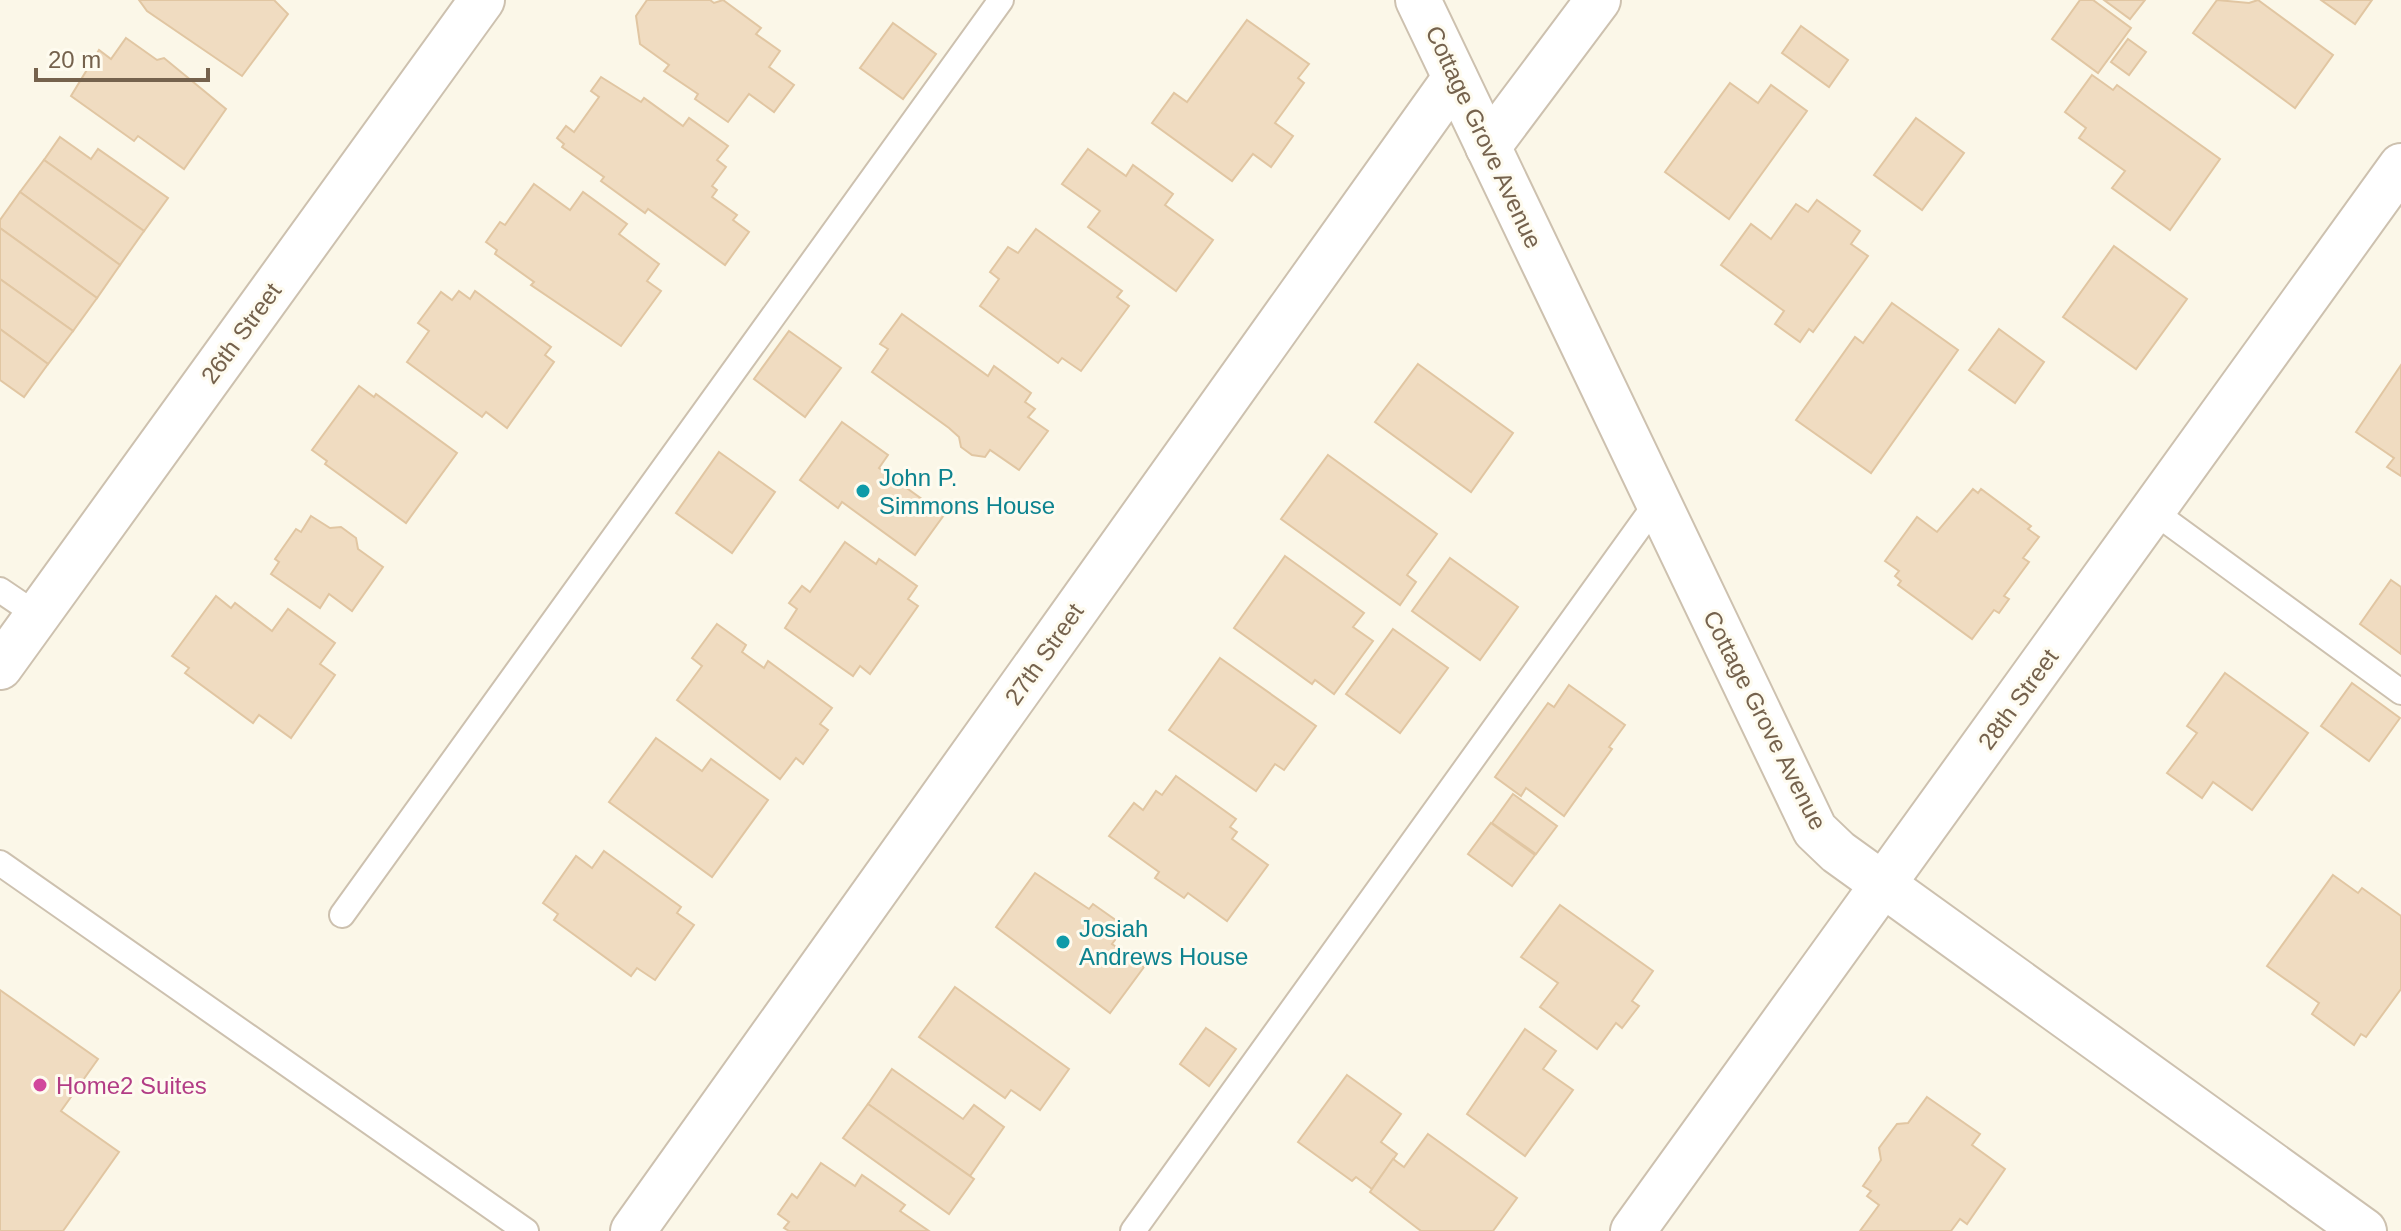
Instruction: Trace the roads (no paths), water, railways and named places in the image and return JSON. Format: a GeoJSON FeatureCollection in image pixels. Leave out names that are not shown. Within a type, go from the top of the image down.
{"type":"FeatureCollection","features":[{"type":"Feature","properties":{"kind":"street","name":"26th Street"},"geometry":{"type":"LineString","coordinates":[[0,667],[482,0]]}},
{"type":"Feature","properties":{"kind":"street","name":"Cottage Grove Avenue"},"geometry":{"type":"LineString","coordinates":[[1418,0],[1815,830],[1838,852],[2364,1231]]}},
{"type":"Feature","properties":{"kind":"street"},"geometry":{"type":"LineString","coordinates":[[1488,147],[1598,0]]}},
{"type":"Feature","properties":{"kind":"street","name":"27th Street"},"geometry":{"type":"LineString","coordinates":[[633,1231],[1455,78]]}},
{"type":"Feature","properties":{"kind":"street","name":"28th Street"},"geometry":{"type":"LineString","coordinates":[[1633,1231],[2401,166]]}},
{"type":"Feature","properties":{"kind":"lane"},"geometry":{"type":"LineString","coordinates":[[342,915],[1001,0]]}},
{"type":"Feature","properties":{"kind":"lane"},"geometry":{"type":"LineString","coordinates":[[1133,1231],[1658,501]]}},
{"type":"Feature","properties":{"kind":"lane"},"geometry":{"type":"LineString","coordinates":[[2153,511],[2401,692]]}},
{"type":"Feature","properties":{"kind":"lane"},"geometry":{"type":"LineString","coordinates":[[0,590],[37,615]]}},
{"type":"Feature","properties":{"kind":"lane"},"geometry":{"type":"LineString","coordinates":[[0,863],[526,1231]]}},
{"type":"Feature","properties":{"kind":"place","name":"John P. Simmons House"},"geometry":{"type":"Point","coordinates":[863,491]}},
{"type":"Feature","properties":{"kind":"place","name":"Josiah Andrews House"},"geometry":{"type":"Point","coordinates":[1063,942]}},
{"type":"Feature","properties":{"kind":"place","name":"Home2 Suites"},"geometry":{"type":"Point","coordinates":[40,1085]}}]}
